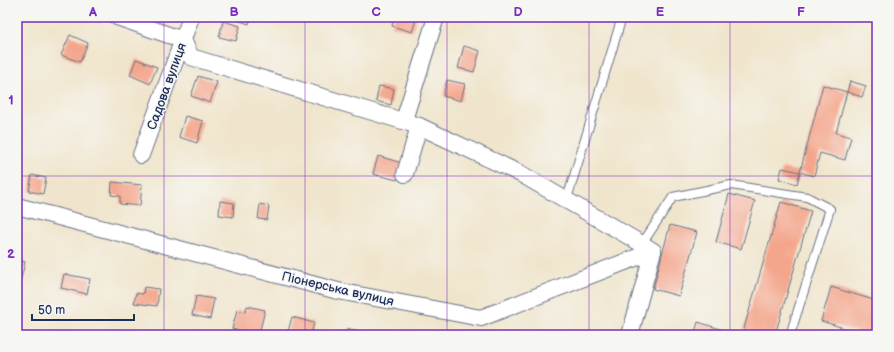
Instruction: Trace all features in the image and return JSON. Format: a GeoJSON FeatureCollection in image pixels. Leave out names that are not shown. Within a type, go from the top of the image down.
{"type":"FeatureCollection","features":[{"type":"Feature","properties":{"kind":"street"},"geometry":{"type":"LineString","coordinates":[[117,17],[183,40],[191,57],[404,120],[419,126],[521,174],[567,199],[647,247],[630,335]]}},
{"type":"Feature","properties":{"kind":"street","name":"Садова вулиця"},"geometry":{"type":"LineString","coordinates":[[142,155],[191,17]]}},
{"type":"Feature","properties":{"kind":"street"},"geometry":{"type":"LineString","coordinates":[[404,120],[436,17]]}},
{"type":"Feature","properties":{"kind":"street"},"geometry":{"type":"LineString","coordinates":[[406,174],[419,126]]}},
{"type":"Feature","properties":{"kind":"street","name":"Піонерська вулиця"},"geometry":{"type":"LineString","coordinates":[[17,206],[338,291],[481,318],[647,247]]}},
{"type":"Feature","properties":{"kind":"lane"},"geometry":{"type":"LineString","coordinates":[[567,199],[622,17]]}},
{"type":"Feature","properties":{"kind":"lane"},"geometry":{"type":"LineString","coordinates":[[647,247],[673,197],[731,185],[807,197],[830,209],[790,335]]}},
{"type":"Feature","properties":{"kind":"building"},"geometry":{"type":"Polygon","coordinates":[[[228,17],[251,17],[249,24],[228,17]]]}},
{"type":"Feature","properties":{"kind":"building"},"geometry":{"type":"Polygon","coordinates":[[[394,17],[417,17],[412,32],[392,26],[394,17]]]}},
{"type":"Feature","properties":{"kind":"building"},"geometry":{"type":"Polygon","coordinates":[[[470,17],[483,17],[482,21],[470,17]]]}},
{"type":"Feature","properties":{"kind":"building"},"geometry":{"type":"Polygon","coordinates":[[[223,21],[240,26],[236,41],[219,37],[223,21]]]}},
{"type":"Feature","properties":{"kind":"building"},"geometry":{"type":"Polygon","coordinates":[[[70,35],[88,43],[80,62],[61,55],[70,35]]]}},
{"type":"Feature","properties":{"kind":"building"},"geometry":{"type":"Polygon","coordinates":[[[464,46],[480,51],[474,72],[458,68],[464,46]]]}},
{"type":"Feature","properties":{"kind":"building"},"geometry":{"type":"Polygon","coordinates":[[[136,59],[157,67],[150,84],[130,75],[136,59]]]}},
{"type":"Feature","properties":{"kind":"building"},"geometry":{"type":"Polygon","coordinates":[[[198,76],[217,82],[210,103],[191,96],[198,76]]]}},
{"type":"Feature","properties":{"kind":"building"},"geometry":{"type":"Polygon","coordinates":[[[447,80],[465,84],[461,101],[443,96],[447,80]]]}},
{"type":"Feature","properties":{"kind":"building"},"geometry":{"type":"Polygon","coordinates":[[[850,81],[866,86],[862,97],[847,92],[850,81]]]}},
{"type":"Feature","properties":{"kind":"building"},"geometry":{"type":"Polygon","coordinates":[[[823,85],[847,92],[836,133],[851,137],[845,160],[820,153],[814,176],[800,172],[823,85]]]}},
{"type":"Feature","properties":{"kind":"building"},"geometry":{"type":"Polygon","coordinates":[[[379,86],[394,89],[391,105],[376,101],[379,86]]]}},
{"type":"Feature","properties":{"kind":"building"},"geometry":{"type":"Polygon","coordinates":[[[185,116],[203,121],[197,143],[179,137],[185,116]]]}},
{"type":"Feature","properties":{"kind":"building"},"geometry":{"type":"Polygon","coordinates":[[[378,156],[402,163],[397,180],[373,174],[378,156]]]}},
{"type":"Feature","properties":{"kind":"building"},"geometry":{"type":"Polygon","coordinates":[[[782,168],[800,172],[797,184],[779,179],[782,168]]]}},
{"type":"Feature","properties":{"kind":"building"},"geometry":{"type":"Polygon","coordinates":[[[32,175],[46,178],[43,194],[29,191],[32,175]]]}},
{"type":"Feature","properties":{"kind":"building"},"geometry":{"type":"Polygon","coordinates":[[[112,182],[142,185],[140,206],[120,204],[120,196],[111,195],[112,182]]]}},
{"type":"Feature","properties":{"kind":"building"},"geometry":{"type":"Polygon","coordinates":[[[729,194],[755,201],[741,249],[716,242],[729,194]]]}},
{"type":"Feature","properties":{"kind":"building"},"geometry":{"type":"Polygon","coordinates":[[[220,201],[234,203],[233,217],[219,215],[220,201]]]}},
{"type":"Feature","properties":{"kind":"building"},"geometry":{"type":"Polygon","coordinates":[[[781,202],[811,211],[775,335],[742,335],[781,202]]]}},
{"type":"Feature","properties":{"kind":"building"},"geometry":{"type":"Polygon","coordinates":[[[260,204],[269,206],[267,220],[258,219],[260,204]]]}},
{"type":"Feature","properties":{"kind":"building"},"geometry":{"type":"Polygon","coordinates":[[[670,225],[697,232],[679,296],[653,289],[670,225]]]}},
{"type":"Feature","properties":{"kind":"building"},"geometry":{"type":"Polygon","coordinates":[[[17,260],[25,262],[21,279],[17,278],[17,260]]]}},
{"type":"Feature","properties":{"kind":"building"},"geometry":{"type":"Polygon","coordinates":[[[64,274],[90,279],[87,294],[61,288],[64,274]]]}},
{"type":"Feature","properties":{"kind":"building"},"geometry":{"type":"Polygon","coordinates":[[[144,287],[159,289],[157,306],[134,303],[136,293],[143,294],[144,287]]]}},
{"type":"Feature","properties":{"kind":"building"},"geometry":{"type":"Polygon","coordinates":[[[831,287],[877,301],[877,335],[867,335],[821,321],[831,287]]]}},
{"type":"Feature","properties":{"kind":"building"},"geometry":{"type":"Polygon","coordinates":[[[196,296],[214,299],[210,319],[192,315],[196,296]]]}},
{"type":"Feature","properties":{"kind":"building"},"geometry":{"type":"Polygon","coordinates":[[[247,306],[265,310],[259,334],[232,329],[237,310],[245,312],[247,306]]]}},
{"type":"Feature","properties":{"kind":"building"},"geometry":{"type":"Polygon","coordinates":[[[292,317],[314,323],[311,335],[287,335],[292,317]]]}},
{"type":"Feature","properties":{"kind":"building"},"geometry":{"type":"Polygon","coordinates":[[[698,322],[739,335],[694,335],[698,322]]]}},
{"type":"Feature","properties":{"kind":"building"},"geometry":{"type":"Polygon","coordinates":[[[347,329],[365,333],[365,335],[345,335],[347,329]]]}}]}
